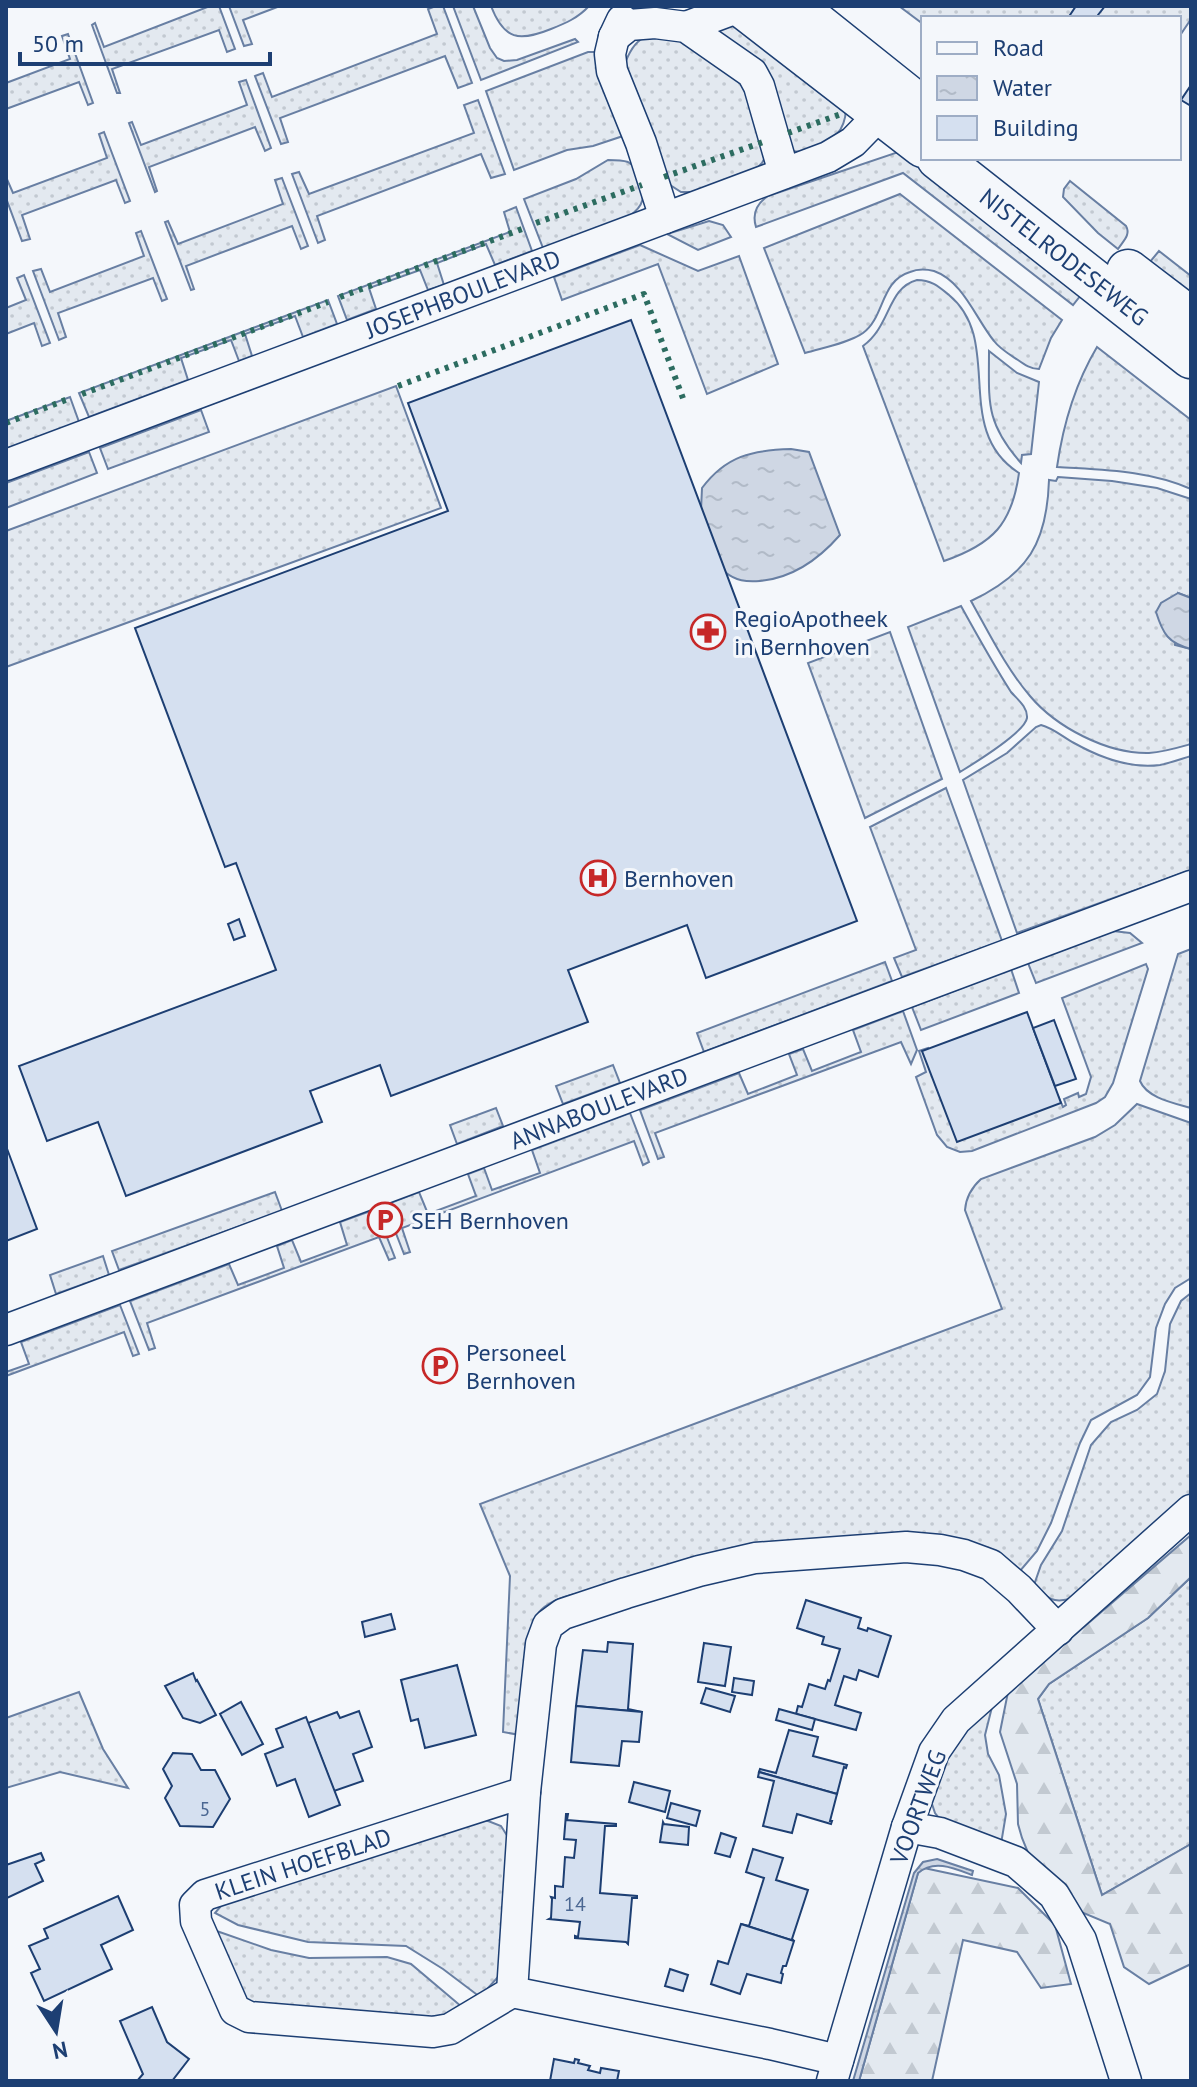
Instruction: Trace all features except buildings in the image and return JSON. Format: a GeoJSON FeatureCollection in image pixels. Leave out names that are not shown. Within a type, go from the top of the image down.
{"type":"FeatureCollection","features":[{"type":"Feature","properties":{"kind":"street"},"geometry":{"type":"LineString","coordinates":[[627,6],[610,54],[612,71],[641,143],[665,218]]}},
{"type":"Feature","properties":{"kind":"street"},"geometry":{"type":"LineString","coordinates":[[686,27],[742,6],[902,105]]}},
{"type":"Feature","properties":{"kind":"street"},"geometry":{"type":"LineString","coordinates":[[794,6],[902,105],[921,142]]}},
{"type":"Feature","properties":{"kind":"street"},"geometry":{"type":"LineString","coordinates":[[614,37],[629,25],[655,23],[686,27],[752,73],[759,86],[784,173]]}},
{"type":"Feature","properties":{"kind":"street","name":"JOSEPHBOULEVARD"},"geometry":{"type":"LineString","coordinates":[[6,465],[828,157],[902,105]]}},
{"type":"Feature","properties":{"kind":"street","name":"NISTELRODESEWEG"},"geometry":{"type":"LineString","coordinates":[[941,160],[1191,357]]}},
{"type":"Feature","properties":{"kind":"street","name":"NISTELRODESEWEG"},"geometry":{"type":"LineString","coordinates":[[988,160],[1191,319]]}},
{"type":"Feature","properties":{"kind":"street","name":"ANNABOULEVARD"},"geometry":{"type":"LineString","coordinates":[[6,1330],[1191,886]]}},
{"type":"Feature","properties":{"kind":"street","name":"VOORTWEG"},"geometry":{"type":"LineString","coordinates":[[835,2070],[907,1827],[934,1752],[956,1720],[1191,1510]]}},
{"type":"Feature","properties":{"kind":"street"},"geometry":{"type":"LineString","coordinates":[[835,2070],[770,2044],[512,1992],[525,1792],[541,1644],[548,1625],[563,1614],[626,1593],[755,1558],[906,1547],[964,1555],[991,1565],[1058,1630]]}},
{"type":"Feature","properties":{"kind":"street","name":"KLEIN HOEFBLAD"},"geometry":{"type":"LineString","coordinates":[[512,1992],[450,2029],[433,2032],[249,2017],[235,2010],[196,1921],[195,1905],[205,1895],[525,1792]]}},
{"type":"Feature","properties":{"kind":"street"},"geometry":{"type":"LineString","coordinates":[[907,1827],[940,1833],[1016,1862],[1054,1895],[1081,1940],[1126,2081]]}},
{"type":"Feature","properties":{"kind":"green space"},"geometry":{"type":"Polygon","coordinates":[[[210,6],[219,6],[235,49],[227,52],[219,30],[112,69],[120,93],[117,93],[92,25],[95,23],[104,47],[210,6]]]}},
{"type":"Feature","properties":{"kind":"green space"},"geometry":{"type":"Polygon","coordinates":[[[229,6],[280,6],[243,20],[252,44],[244,46],[229,6]]]}},
{"type":"Feature","properties":{"kind":"green space"},"geometry":{"type":"Polygon","coordinates":[[[443,6],[472,83],[458,88],[445,56],[280,118],[288,142],[281,144],[255,76],[263,73],[272,97],[437,34],[428,9],[443,6]]]}},
{"type":"Feature","properties":{"kind":"green space"},"geometry":{"type":"Polygon","coordinates":[[[453,6],[473,6],[490,48],[497,58],[504,61],[517,60],[575,39],[578,42],[481,80],[453,6]]]}},
{"type":"Feature","properties":{"kind":"green space"},"geometry":{"type":"Polygon","coordinates":[[[491,6],[589,6],[562,25],[521,36],[507,32],[501,26],[491,6]]]}},
{"type":"Feature","properties":{"kind":"green space"},"geometry":{"type":"Polygon","coordinates":[[[899,6],[1191,6],[1191,19],[1181,34],[1181,16],[921,16],[921,22],[899,6]]]}},
{"type":"Feature","properties":{"kind":"green space"},"geometry":{"type":"Polygon","coordinates":[[[742,17],[846,109],[843,124],[832,139],[805,151],[793,151],[713,28],[742,17]]]}},
{"type":"Feature","properties":{"kind":"green space"},"geometry":{"type":"Polygon","coordinates":[[[676,32],[746,81],[767,154],[755,170],[692,192],[681,192],[664,181],[624,66],[637,42],[643,38],[676,32]]]}},
{"type":"Feature","properties":{"kind":"green space"},"geometry":{"type":"Polygon","coordinates":[[[68,34],[93,103],[88,105],[79,82],[6,109],[6,83],[70,59],[62,36],[68,34]]]}},
{"type":"Feature","properties":{"kind":"green space"},"geometry":{"type":"Polygon","coordinates":[[[588,52],[597,54],[623,136],[593,146],[567,150],[514,170],[486,91],[588,52]]]}},
{"type":"Feature","properties":{"kind":"green space"},"geometry":{"type":"Polygon","coordinates":[[[246,80],[271,148],[265,151],[255,127],[149,167],[155,192],[129,123],[132,122],[141,145],[247,105],[239,82],[246,80]]]}},
{"type":"Feature","properties":{"kind":"green space"},"geometry":{"type":"Polygon","coordinates":[[[478,100],[505,174],[491,178],[481,154],[317,216],[325,240],[318,243],[292,174],[299,172],[309,194],[474,133],[464,105],[478,100]]]}},
{"type":"Feature","properties":{"kind":"green space"},"geometry":{"type":"Polygon","coordinates":[[[104,132],[130,201],[125,203],[116,180],[22,215],[30,239],[22,241],[6,198],[6,177],[13,193],[107,158],[99,134],[104,132]]]}},
{"type":"Feature","properties":{"kind":"green space"},"geometry":{"type":"Polygon","coordinates":[[[910,148],[921,160],[925,160],[1088,286],[1073,305],[903,173],[756,227],[756,210],[768,196],[910,148]]]}},
{"type":"Feature","properties":{"kind":"green space"},"geometry":{"type":"Polygon","coordinates":[[[608,160],[628,162],[635,169],[643,195],[638,209],[628,217],[543,248],[524,199],[576,179],[608,160]]]}},
{"type":"Feature","properties":{"kind":"green space"},"geometry":{"type":"Polygon","coordinates":[[[282,178],[308,246],[301,249],[292,226],[186,266],[194,289],[191,290],[165,222],[168,221],[178,244],[283,204],[275,180],[282,178]]]}},
{"type":"Feature","properties":{"kind":"green space"},"geometry":{"type":"Polygon","coordinates":[[[1070,181],[1126,226],[1127,235],[1118,249],[1063,197],[1070,181]]]}},
{"type":"Feature","properties":{"kind":"green space"},"geometry":{"type":"Polygon","coordinates":[[[900,194],[1062,320],[1039,369],[1026,365],[999,346],[953,283],[934,271],[925,270],[910,272],[893,283],[875,318],[863,333],[805,353],[764,248],[900,194]]]}},
{"type":"Feature","properties":{"kind":"green space"},"geometry":{"type":"Polygon","coordinates":[[[516,207],[532,251],[495,265],[486,244],[437,263],[444,285],[428,290],[420,270],[369,288],[376,309],[347,320],[338,296],[510,232],[504,212],[516,207]]]}},
{"type":"Feature","properties":{"kind":"green space"},"geometry":{"type":"Polygon","coordinates":[[[709,221],[723,225],[731,237],[698,250],[667,234],[709,221]]]}},
{"type":"Feature","properties":{"kind":"green space"},"geometry":{"type":"Polygon","coordinates":[[[141,231],[167,299],[162,301],[153,278],[58,313],[66,337],[59,340],[33,271],[41,269],[50,292],[144,256],[136,233],[141,231]]]}},
{"type":"Feature","properties":{"kind":"green space"},"geometry":{"type":"Polygon","coordinates":[[[640,245],[698,271],[739,256],[778,364],[707,394],[658,264],[562,300],[554,277],[640,245]]]}},
{"type":"Feature","properties":{"kind":"green space"},"geometry":{"type":"Polygon","coordinates":[[[1159,251],[1191,276],[1191,305],[1144,269],[1159,251]]]}},
{"type":"Feature","properties":{"kind":"green space"},"geometry":{"type":"Polygon","coordinates":[[[24,275],[50,343],[42,346],[34,323],[6,334],[6,308],[26,300],[17,278],[24,275]]]}},
{"type":"Feature","properties":{"kind":"green space"},"geometry":{"type":"Polygon","coordinates":[[[917,280],[938,286],[965,314],[974,336],[987,434],[999,455],[1019,473],[1011,506],[997,530],[975,547],[944,561],[863,346],[879,328],[900,291],[917,280]]]}},
{"type":"Feature","properties":{"kind":"green space"},"geometry":{"type":"Polygon","coordinates":[[[328,300],[337,324],[303,337],[295,316],[245,334],[252,356],[239,361],[231,340],[181,358],[188,380],[89,417],[79,393],[328,300]]]}},
{"type":"Feature","properties":{"kind":"green space"},"geometry":{"type":"Polygon","coordinates":[[[1097,347],[1191,420],[1191,489],[1142,474],[1057,467],[1071,405],[1097,347]]]}},
{"type":"Feature","properties":{"kind":"green space"},"geometry":{"type":"Polygon","coordinates":[[[989,351],[1017,373],[1039,382],[1031,454],[1022,455],[1021,463],[1009,449],[995,423],[990,398],[989,351]]]}},
{"type":"Feature","properties":{"kind":"green space"},"geometry":{"type":"Polygon","coordinates":[[[396,386],[441,508],[6,667],[6,531],[396,386]]]}},
{"type":"Feature","properties":{"kind":"green space"},"geometry":{"type":"Polygon","coordinates":[[[70,397],[79,422],[6,449],[6,421],[70,397]]]}},
{"type":"Feature","properties":{"kind":"green space"},"geometry":{"type":"Polygon","coordinates":[[[201,410],[209,432],[108,469],[100,448],[201,410]]]}},
{"type":"Feature","properties":{"kind":"green space"},"geometry":{"type":"Polygon","coordinates":[[[89,452],[97,473],[6,508],[6,483],[89,452]]]}},
{"type":"Feature","properties":{"kind":"green space"},"geometry":{"type":"Polygon","coordinates":[[[1058,477],[1157,488],[1191,499],[1191,598],[1178,593],[1175,645],[1191,649],[1191,744],[1149,753],[1133,752],[1100,744],[1068,728],[1041,707],[1021,685],[971,601],[1007,580],[1031,554],[1044,522],[1049,480],[1056,481],[1058,477]]]}},
{"type":"Feature","properties":{"kind":"green space"},"geometry":{"type":"Polygon","coordinates":[[[961,606],[1004,681],[1024,707],[1027,718],[1018,731],[960,772],[908,627],[961,606]]]}},
{"type":"Feature","properties":{"kind":"green space"},"geometry":{"type":"Polygon","coordinates":[[[890,632],[942,779],[865,818],[808,663],[890,632]]]}},
{"type":"Feature","properties":{"kind":"green space"},"geometry":{"type":"Polygon","coordinates":[[[1041,725],[1116,761],[1149,766],[1191,756],[1191,870],[1017,933],[963,780],[1007,753],[1041,725]]]}},
{"type":"Feature","properties":{"kind":"green space"},"geometry":{"type":"Polygon","coordinates":[[[946,788],[1002,941],[902,977],[894,958],[916,950],[870,827],[946,788]]]}},
{"type":"Feature","properties":{"kind":"green space"},"geometry":{"type":"Polygon","coordinates":[[[1113,931],[1130,933],[1142,943],[1036,983],[1028,963],[1113,931]]]}},
{"type":"Feature","properties":{"kind":"green space"},"geometry":{"type":"Polygon","coordinates":[[[1191,949],[1191,1108],[1155,1096],[1140,1081],[1178,954],[1191,949]]]}},
{"type":"Feature","properties":{"kind":"green space"},"geometry":{"type":"Polygon","coordinates":[[[885,962],[892,981],[704,1052],[697,1033],[885,962]]]}},
{"type":"Feature","properties":{"kind":"green space"},"geometry":{"type":"Polygon","coordinates":[[[1146,964],[1148,969],[1113,1083],[1105,1097],[972,1151],[960,1152],[947,1147],[937,1135],[916,1077],[926,1072],[919,1051],[928,1048],[959,1134],[1058,1096],[1063,1107],[1066,1105],[1064,1099],[1078,1093],[1079,1097],[1086,1094],[1091,1077],[1062,998],[1146,964]]]}},
{"type":"Feature","properties":{"kind":"green space"},"geometry":{"type":"Polygon","coordinates":[[[1011,969],[1019,993],[921,1030],[912,1007],[1011,969]]]}},
{"type":"Feature","properties":{"kind":"green space"},"geometry":{"type":"Polygon","coordinates":[[[903,1011],[917,1050],[911,1064],[901,1042],[655,1133],[664,1157],[658,1159],[640,1110],[739,1073],[748,1094],[797,1075],[789,1054],[803,1049],[812,1071],[861,1052],[853,1030],[903,1011]]]}},
{"type":"Feature","properties":{"kind":"green space"},"geometry":{"type":"Polygon","coordinates":[[[613,1065],[620,1083],[563,1104],[556,1086],[613,1065]]]}},
{"type":"Feature","properties":{"kind":"green space"},"geometry":{"type":"Polygon","coordinates":[[[1137,1104],[1191,1123],[1191,1278],[1175,1288],[1165,1304],[1156,1328],[1150,1377],[1137,1395],[1091,1420],[1051,1523],[1037,1551],[1020,1571],[979,1545],[588,1591],[563,1598],[546,1606],[536,1619],[526,1669],[520,1735],[503,1732],[510,1576],[480,1504],[1002,1309],[965,1210],[972,1189],[981,1179],[1095,1137],[1115,1125],[1137,1104]]]}},
{"type":"Feature","properties":{"kind":"green space"},"geometry":{"type":"Polygon","coordinates":[[[496,1108],[503,1126],[457,1144],[450,1125],[496,1108]]]}},
{"type":"Feature","properties":{"kind":"green space"},"geometry":{"type":"Polygon","coordinates":[[[630,1113],[649,1162],[643,1165],[634,1141],[402,1228],[410,1252],[404,1254],[385,1205],[419,1192],[428,1214],[476,1196],[468,1174],[484,1168],[492,1190],[540,1173],[532,1150],[630,1113]]]}},
{"type":"Feature","properties":{"kind":"green space"},"geometry":{"type":"Polygon","coordinates":[[[275,1192],[282,1211],[119,1270],[112,1251],[275,1192]]]}},
{"type":"Feature","properties":{"kind":"green space"},"geometry":{"type":"Polygon","coordinates":[[[376,1209],[395,1258],[389,1260],[379,1237],[147,1323],[155,1348],[149,1350],[130,1301],[229,1264],[238,1285],[284,1268],[277,1246],[292,1240],[301,1262],[347,1245],[340,1222],[376,1209]]]}},
{"type":"Feature","properties":{"kind":"green space"},"geometry":{"type":"Polygon","coordinates":[[[103,1256],[109,1275],[56,1294],[50,1275],[103,1256]]]}},
{"type":"Feature","properties":{"kind":"green space"},"geometry":{"type":"Polygon","coordinates":[[[1191,1293],[1191,1495],[1073,1598],[1051,1599],[1034,1585],[1041,1565],[1062,1531],[1091,1445],[1111,1422],[1137,1410],[1157,1394],[1165,1371],[1170,1324],[1181,1301],[1191,1293]]]}},
{"type":"Feature","properties":{"kind":"green space"},"geometry":{"type":"Polygon","coordinates":[[[120,1305],[139,1354],[133,1356],[124,1332],[6,1376],[6,1372],[29,1364],[21,1342],[120,1305]]]}},
{"type":"Feature","properties":{"kind":"green space"},"geometry":{"type":"Polygon","coordinates":[[[1191,1535],[1191,1577],[1148,1618],[1049,1684],[1038,1699],[1102,1895],[1191,1844],[1191,1964],[1149,1984],[1124,1967],[1110,1924],[1081,1912],[1031,1860],[1018,1824],[1017,1784],[1000,1732],[1008,1692],[1191,1535]]]}},
{"type":"Feature","properties":{"kind":"green space"},"geometry":{"type":"Polygon","coordinates":[[[1191,1577],[1191,1844],[1102,1895],[1038,1699],[1049,1684],[1148,1618],[1191,1577]]]}},
{"type":"Feature","properties":{"kind":"green space"},"geometry":{"type":"Polygon","coordinates":[[[79,1692],[103,1749],[128,1788],[60,1772],[6,1788],[6,1718],[79,1692]]]}},
{"type":"Feature","properties":{"kind":"green space"},"geometry":{"type":"Polygon","coordinates":[[[993,1703],[985,1735],[988,1754],[999,1775],[1006,1814],[1001,1844],[943,1823],[931,1801],[934,1777],[971,1722],[993,1703]]]}},
{"type":"Feature","properties":{"kind":"green space"},"geometry":{"type":"Polygon","coordinates":[[[483,1819],[501,1826],[513,1845],[498,1977],[480,1997],[406,1946],[308,1942],[238,1925],[215,1913],[226,1900],[483,1819]]]}},
{"type":"Feature","properties":{"kind":"green space"},"geometry":{"type":"Polygon","coordinates":[[[924,1868],[1018,1888],[1055,1925],[1071,1984],[1041,1988],[1017,1952],[963,1940],[932,2081],[859,2081],[918,1873],[924,1868]]]}},
{"type":"Feature","properties":{"kind":"green space"},"geometry":{"type":"Polygon","coordinates":[[[211,1929],[271,1950],[309,1958],[387,1957],[411,1964],[462,2007],[438,2020],[266,2009],[247,2001],[211,1929]]]}},
{"type":"Feature","properties":{"kind":"water"},"geometry":{"type":"Polygon","coordinates":[[[791,449],[809,452],[840,535],[814,559],[783,576],[755,581],[733,577],[725,572],[701,510],[702,488],[721,469],[741,457],[791,449]]]}},
{"type":"Feature","properties":{"kind":"water"},"geometry":{"type":"Polygon","coordinates":[[[1178,593],[1191,598],[1191,649],[1177,644],[1168,636],[1156,612],[1161,603],[1178,593]]]}},
{"type":"Feature","properties":{"kind":"water"},"geometry":{"type":"Polygon","coordinates":[[[937,1859],[973,1871],[972,1875],[937,1866],[918,1873],[859,2081],[853,2081],[914,1873],[923,1862],[937,1859]]]}},
{"type":"Feature","properties":{"kind":"hedge"},"geometry":{"type":"LineString","coordinates":[[788,133],[844,113]]}},
{"type":"Feature","properties":{"kind":"hedge"},"geometry":{"type":"LineString","coordinates":[[664,177],[766,141]]}},
{"type":"Feature","properties":{"kind":"hedge"},"geometry":{"type":"LineString","coordinates":[[536,223],[642,185]]}},
{"type":"Feature","properties":{"kind":"hedge"},"geometry":{"type":"LineString","coordinates":[[340,297],[522,229]]}},
{"type":"Feature","properties":{"kind":"hedge"},"geometry":{"type":"LineString","coordinates":[[398,386],[644,294],[684,401]]}},
{"type":"Feature","properties":{"kind":"hedge"},"geometry":{"type":"LineString","coordinates":[[82,394],[328,302]]}},
{"type":"Feature","properties":{"kind":"hedge"},"geometry":{"type":"LineString","coordinates":[[6,423],[68,399]]}},
{"type":"Feature","properties":{"kind":"place","name":"RegioApotheek in Bernhoven"},"geometry":{"type":"Point","coordinates":[708,632]}},
{"type":"Feature","properties":{"kind":"place","name":"Bernhoven"},"geometry":{"type":"Point","coordinates":[598,878]}},
{"type":"Feature","properties":{"kind":"place","name":"SEH Bernhoven"},"geometry":{"type":"Point","coordinates":[385,1220]}},
{"type":"Feature","properties":{"kind":"place","name":"Personeel Bernhoven"},"geometry":{"type":"Point","coordinates":[440,1366]}}]}
